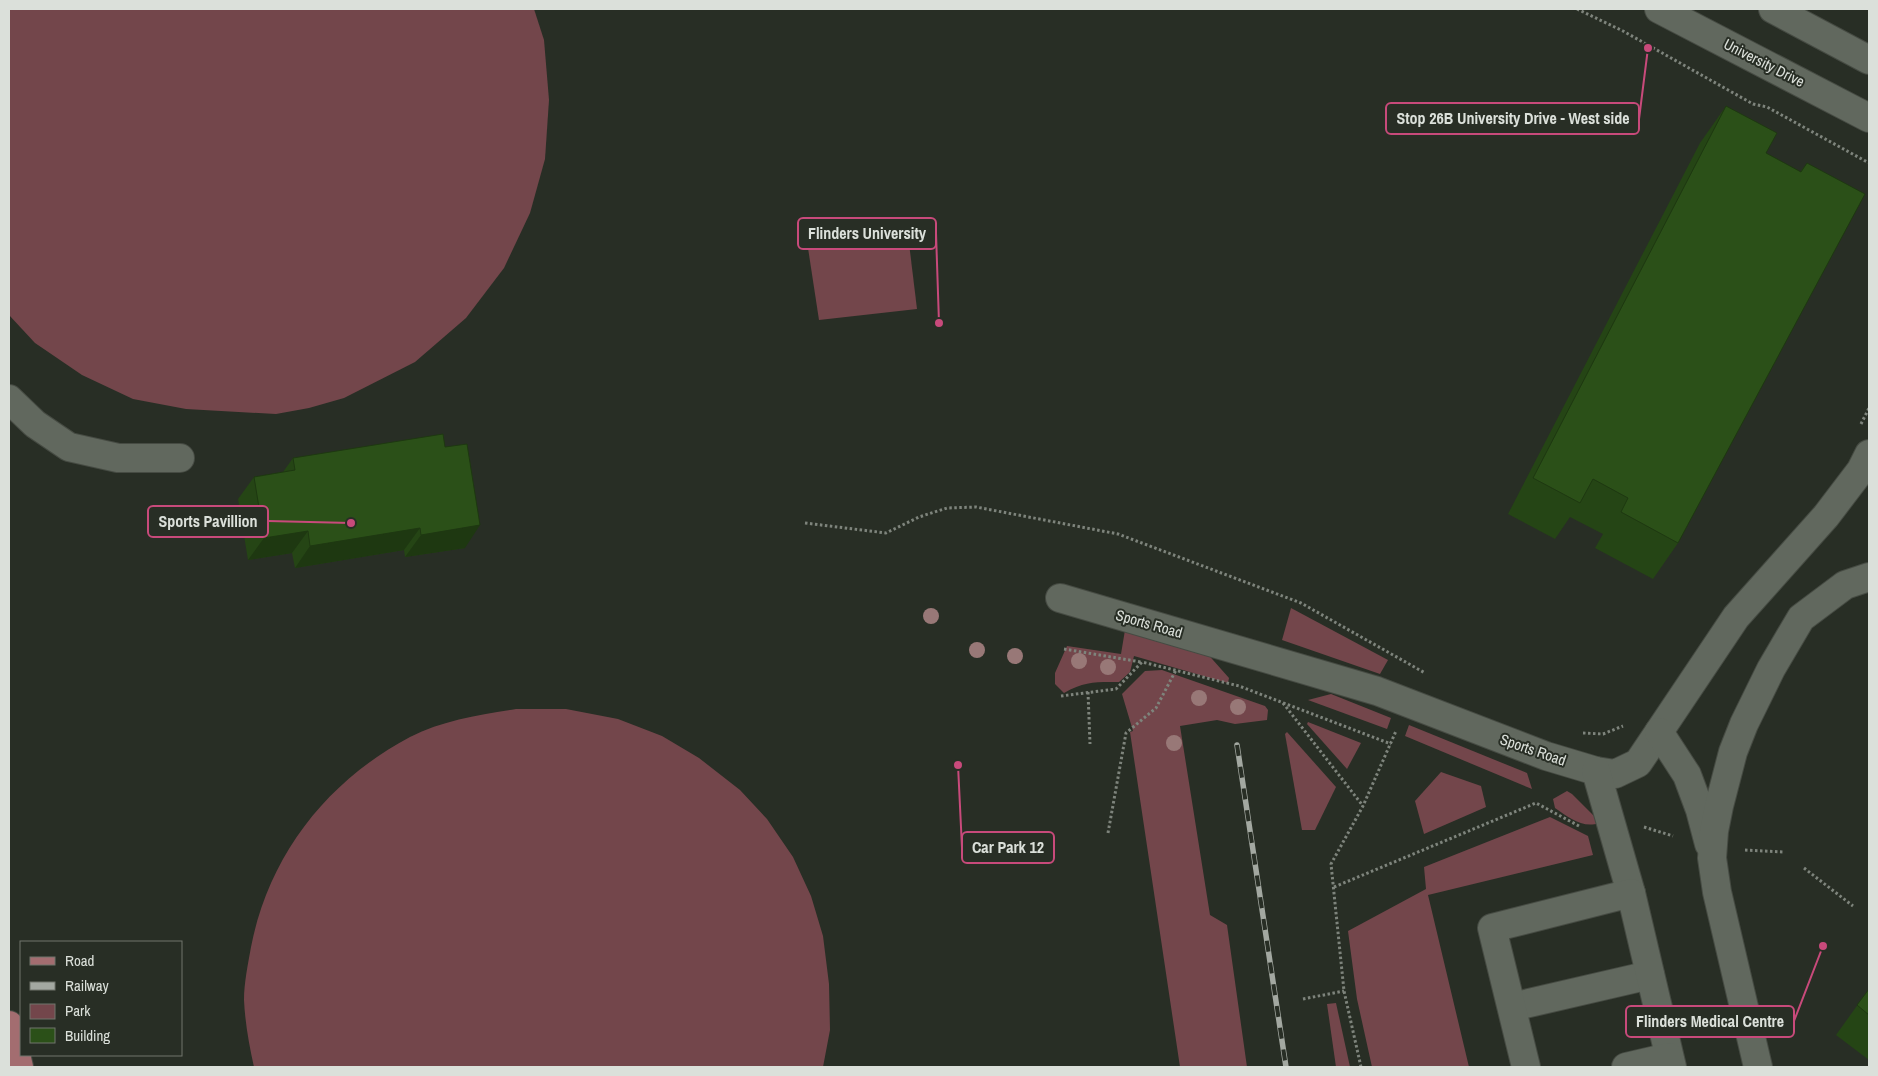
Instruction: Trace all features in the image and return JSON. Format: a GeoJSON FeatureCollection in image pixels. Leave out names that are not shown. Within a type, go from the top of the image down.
{"type":"FeatureCollection","features":[{"type":"Feature","properties":{"kind":"main road"},"geometry":{"type":"LineString","coordinates":[[9,1025],[19,1067]]}},
{"type":"Feature","properties":{"kind":"street","name":"University Drive"},"geometry":{"type":"LineString","coordinates":[[1659,9],[1869,118]]}},
{"type":"Feature","properties":{"kind":"street"},"geometry":{"type":"LineString","coordinates":[[1774,9],[1869,60]]}},
{"type":"Feature","properties":{"kind":"street"},"geometry":{"type":"LineString","coordinates":[[9,399],[35,424],[69,447],[118,458],[180,458]]}},
{"type":"Feature","properties":{"kind":"street","name":"Sports Road"},"geometry":{"type":"LineString","coordinates":[[1060,598],[1377,691],[1546,756],[1596,771],[1615,774],[1638,763],[1736,617],[1826,516],[1861,470],[1863,443]]}},
{"type":"Feature","properties":{"kind":"street"},"geometry":{"type":"LineString","coordinates":[[1712,858],[1714,831],[1733,752],[1751,709],[1771,669],[1801,618],[1844,585],[1869,577]]}},
{"type":"Feature","properties":{"kind":"street"},"geometry":{"type":"LineString","coordinates":[[1660,732],[1687,775],[1700,810],[1712,858],[1721,913],[1758,1067]]}},
{"type":"Feature","properties":{"kind":"street"},"geometry":{"type":"LineString","coordinates":[[1596,771],[1631,894],[1670,1062],[1626,1067]]}},
{"type":"Feature","properties":{"kind":"street"},"geometry":{"type":"LineString","coordinates":[[1526,1067],[1492,928],[1631,894]]}},
{"type":"Feature","properties":{"kind":"street"},"geometry":{"type":"LineString","coordinates":[[1512,1007],[1650,975]]}},
{"type":"Feature","properties":{"kind":"path"},"geometry":{"type":"LineString","coordinates":[[1578,9],[1623,31],[1753,104],[1766,107],[1869,163]]}},
{"type":"Feature","properties":{"kind":"path"},"geometry":{"type":"LineString","coordinates":[[1863,443],[1869,408]]}},
{"type":"Feature","properties":{"kind":"path"},"geometry":{"type":"LineString","coordinates":[[804,523],[886,533],[919,517],[947,508],[976,507],[1118,534],[1301,603],[1430,676]]}},
{"type":"Feature","properties":{"kind":"path"},"geometry":{"type":"LineString","coordinates":[[1064,649],[1142,662],[1239,686],[1391,744]]}},
{"type":"Feature","properties":{"kind":"path"},"geometry":{"type":"LineString","coordinates":[[1061,696],[1116,688],[1142,662]]}},
{"type":"Feature","properties":{"kind":"path"},"geometry":{"type":"LineString","coordinates":[[1108,833],[1126,733],[1156,708],[1176,670]]}},
{"type":"Feature","properties":{"kind":"path"},"geometry":{"type":"LineString","coordinates":[[1088,692],[1090,744]]}},
{"type":"Feature","properties":{"kind":"path"},"geometry":{"type":"LineString","coordinates":[[1282,703],[1363,806]]}},
{"type":"Feature","properties":{"kind":"path"},"geometry":{"type":"LineString","coordinates":[[1579,733],[1602,734],[1628,725]]}},
{"type":"Feature","properties":{"kind":"path"},"geometry":{"type":"LineString","coordinates":[[1361,1067],[1344,991],[1331,864],[1363,806],[1397,730]]}},
{"type":"Feature","properties":{"kind":"path"},"geometry":{"type":"LineString","coordinates":[[1334,887],[1536,803]]}},
{"type":"Feature","properties":{"kind":"path"},"geometry":{"type":"LineString","coordinates":[[1742,850],[1784,852]]}},
{"type":"Feature","properties":{"kind":"path"},"geometry":{"type":"LineString","coordinates":[[1804,868],[1853,906]]}},
{"type":"Feature","properties":{"kind":"path"},"geometry":{"type":"LineString","coordinates":[[1303,999],[1344,991]]}},
{"type":"Feature","properties":{"kind":"green space"},"geometry":{"type":"Polygon","coordinates":[[[9,9],[534,9],[544,40],[549,100],[545,159],[530,213],[504,268],[466,318],[415,362],[344,398],[309,408],[276,414],[186,409],[133,399],[82,375],[35,343],[9,315],[9,9]]]}},
{"type":"Feature","properties":{"kind":"green space"},"geometry":{"type":"Polygon","coordinates":[[[908,235],[917,309],[819,320],[808,248],[908,235]]]}},
{"type":"Feature","properties":{"kind":"green space"},"geometry":{"type":"Polygon","coordinates":[[[1291,608],[1388,660],[1380,674],[1282,640],[1291,608]]]}},
{"type":"Feature","properties":{"kind":"green space"},"geometry":{"type":"Polygon","coordinates":[[[1125,630],[1205,651],[1229,678],[1228,683],[1134,656],[1130,672],[1119,682],[1091,683],[1078,686],[1064,693],[1055,684],[1055,673],[1067,646],[1121,654],[1125,630]]]}},
{"type":"Feature","properties":{"kind":"green space"},"geometry":{"type":"Polygon","coordinates":[[[1162,670],[1265,706],[1268,710],[1267,720],[1235,724],[1217,720],[1180,726],[1210,915],[1227,925],[1247,1067],[1180,1067],[1130,732],[1133,731],[1122,694],[1145,671],[1162,670]]]}},
{"type":"Feature","properties":{"kind":"green space"},"geometry":{"type":"Polygon","coordinates":[[[1331,694],[1391,718],[1387,729],[1308,700],[1331,694]]]}},
{"type":"Feature","properties":{"kind":"green space"},"geometry":{"type":"Polygon","coordinates":[[[516,709],[566,709],[618,719],[662,736],[699,758],[740,790],[767,819],[793,857],[811,896],[823,936],[829,984],[830,1030],[823,1067],[254,1067],[245,1017],[244,1000],[245,980],[251,947],[260,913],[272,882],[287,852],[306,824],[353,775],[380,755],[410,737],[449,722],[516,709]]]}},
{"type":"Feature","properties":{"kind":"green space"},"geometry":{"type":"Polygon","coordinates":[[[1308,722],[1361,743],[1347,769],[1307,724],[1308,722]]]}},
{"type":"Feature","properties":{"kind":"green space"},"geometry":{"type":"Polygon","coordinates":[[[1409,725],[1527,773],[1532,789],[1405,736],[1409,725]]]}},
{"type":"Feature","properties":{"kind":"green space"},"geometry":{"type":"Polygon","coordinates":[[[1287,732],[1336,787],[1315,830],[1302,830],[1285,734],[1287,732]]]}},
{"type":"Feature","properties":{"kind":"green space"},"geometry":{"type":"Polygon","coordinates":[[[1441,772],[1481,786],[1486,807],[1424,834],[1415,801],[1441,772]]]}},
{"type":"Feature","properties":{"kind":"green space"},"geometry":{"type":"Polygon","coordinates":[[[1567,791],[1599,823],[1581,823],[1555,808],[1553,799],[1567,791]]]}},
{"type":"Feature","properties":{"kind":"green space"},"geometry":{"type":"Polygon","coordinates":[[[1550,817],[1588,836],[1593,855],[1428,895],[1469,1067],[1372,1067],[1357,999],[1348,931],[1426,889],[1424,867],[1550,817]]]}},
{"type":"Feature","properties":{"kind":"green space"},"geometry":{"type":"Polygon","coordinates":[[[1336,1003],[1350,1067],[1336,1067],[1327,1004],[1336,1003]]]}},
{"type":"Feature","properties":{"kind":"building"},"geometry":{"type":"Polygon","coordinates":[[[1726,106],[1777,133],[1766,153],[1801,172],[1807,163],[1865,194],[1678,543],[1621,512],[1628,498],[1593,479],[1580,503],[1533,478],[1726,106]]]}},
{"type":"Feature","properties":{"kind":"building"},"geometry":{"type":"Polygon","coordinates":[[[443,434],[445,447],[467,444],[480,525],[421,535],[420,528],[310,546],[308,531],[264,538],[254,477],[295,470],[293,458],[443,434]]]}},
{"type":"Feature","properties":{"kind":"building"},"geometry":{"type":"Polygon","coordinates":[[[1869,989],[1869,1015],[1857,1005],[1869,989]]]}},
{"type":"Feature","properties":{"kind":"railway"},"geometry":{"type":"LineString","coordinates":[[1237,745],[1286,1067]]}},
{"type":"Feature","properties":{"kind":"place","name":"Stop 26B University Drive - West side"},"geometry":{"type":"Point","coordinates":[1648,48]}},
{"type":"Feature","properties":{"kind":"place","name":"Flinders University"},"geometry":{"type":"Point","coordinates":[939,323]}},
{"type":"Feature","properties":{"kind":"place","name":"Sports Pavillion"},"geometry":{"type":"Point","coordinates":[351,523]}},
{"type":"Feature","properties":{"kind":"place","name":"Car Park 12"},"geometry":{"type":"Point","coordinates":[958,765]}},
{"type":"Feature","properties":{"kind":"place","name":"Flinders Medical Centre"},"geometry":{"type":"Point","coordinates":[1823,946]}}]}
